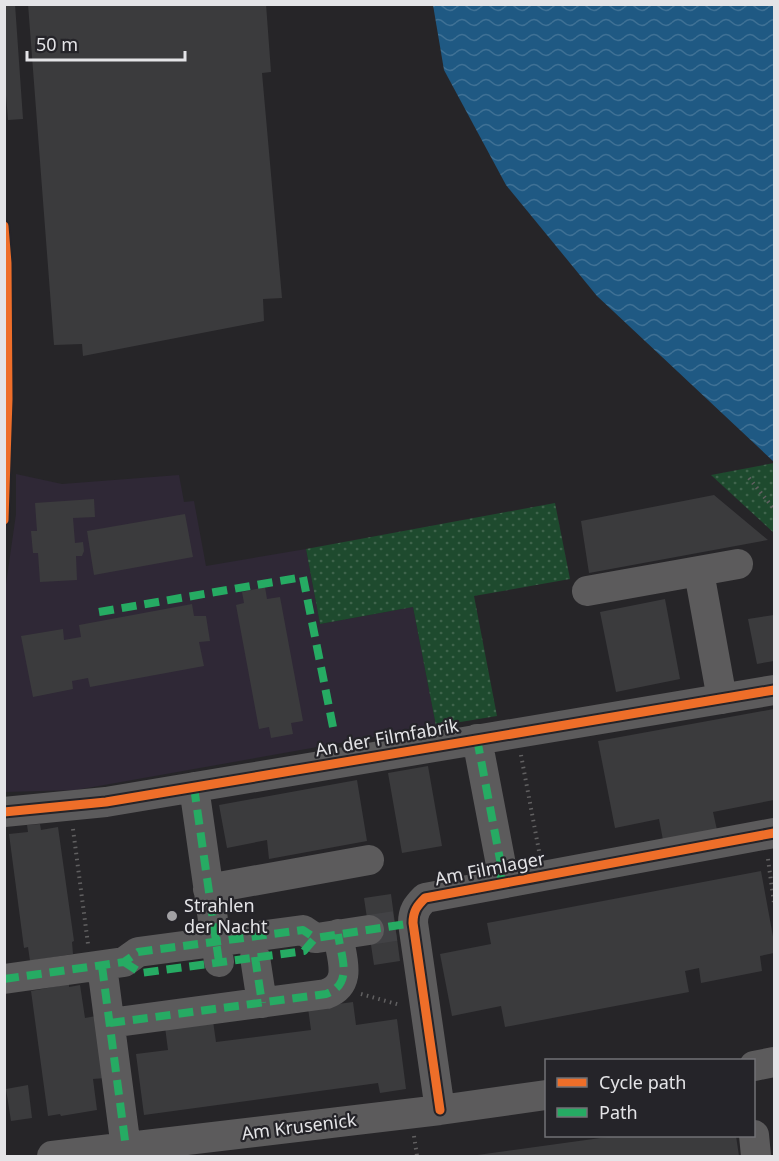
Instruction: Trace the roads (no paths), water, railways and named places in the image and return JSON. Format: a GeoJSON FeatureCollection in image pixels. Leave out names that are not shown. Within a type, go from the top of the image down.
{"type":"FeatureCollection","features":[{"type":"Feature","properties":{"kind":"street"},"geometry":{"type":"LineString","coordinates":[[587,591],[738,564]]}},
{"type":"Feature","properties":{"kind":"street"},"geometry":{"type":"LineString","coordinates":[[699,572],[722,699]]}},
{"type":"Feature","properties":{"kind":"street","name":"An der Filmfabrik"},"geometry":{"type":"LineString","coordinates":[[4,812],[106,802],[774,690]]}},
{"type":"Feature","properties":{"kind":"street","name":"Am Filmlager"},"geometry":{"type":"LineString","coordinates":[[477,739],[502,870],[500,884]]}},
{"type":"Feature","properties":{"kind":"street"},"geometry":{"type":"LineString","coordinates":[[194,787],[218,952]]}},
{"type":"Feature","properties":{"kind":"street","name":"Am Filmlager"},"geometry":{"type":"LineString","coordinates":[[392,926],[413,915],[425,898],[544,876],[612,853],[774,833]]}},
{"type":"Feature","properties":{"kind":"street"},"geometry":{"type":"LineString","coordinates":[[208,889],[369,860]]}},
{"type":"Feature","properties":{"kind":"street"},"geometry":{"type":"LineString","coordinates":[[218,952],[303,930],[326,936],[392,926],[425,1003],[440,1110]]}},
{"type":"Feature","properties":{"kind":"street"},"geometry":{"type":"LineString","coordinates":[[4,980],[106,965],[138,952],[218,952],[255,957],[304,951],[326,936]]}},
{"type":"Feature","properties":{"kind":"street"},"geometry":{"type":"LineString","coordinates":[[110,1023],[326,994],[339,988],[344,982],[344,974],[326,936]]}},
{"type":"Feature","properties":{"kind":"street"},"geometry":{"type":"LineString","coordinates":[[255,957],[262,1003]]}},
{"type":"Feature","properties":{"kind":"street"},"geometry":{"type":"LineString","coordinates":[[106,965],[110,1023],[126,1148]]}},
{"type":"Feature","properties":{"kind":"street"},"geometry":{"type":"LineString","coordinates":[[755,1066],[774,1062]]}},
{"type":"Feature","properties":{"kind":"street","name":"Am Krusenick"},"geometry":{"type":"LineString","coordinates":[[52,1156],[440,1110],[545,1095]]}},
{"type":"Feature","properties":{"kind":"street"},"geometry":{"type":"LineString","coordinates":[[753,1137],[756,1156]]}},
{"type":"Feature","properties":{"kind":"water"},"geometry":{"type":"Polygon","coordinates":[[[433,5],[774,5],[774,462],[597,296],[506,185],[444,70],[433,5]]]}},
{"type":"Feature","properties":{"kind":"tunnel"},"geometry":{"type":"LineString","coordinates":[[369,930],[395,926]]}},
{"type":"Feature","properties":{"kind":"place","name":"Strahlen der Nacht"},"geometry":{"type":"Point","coordinates":[172,916]}}]}
